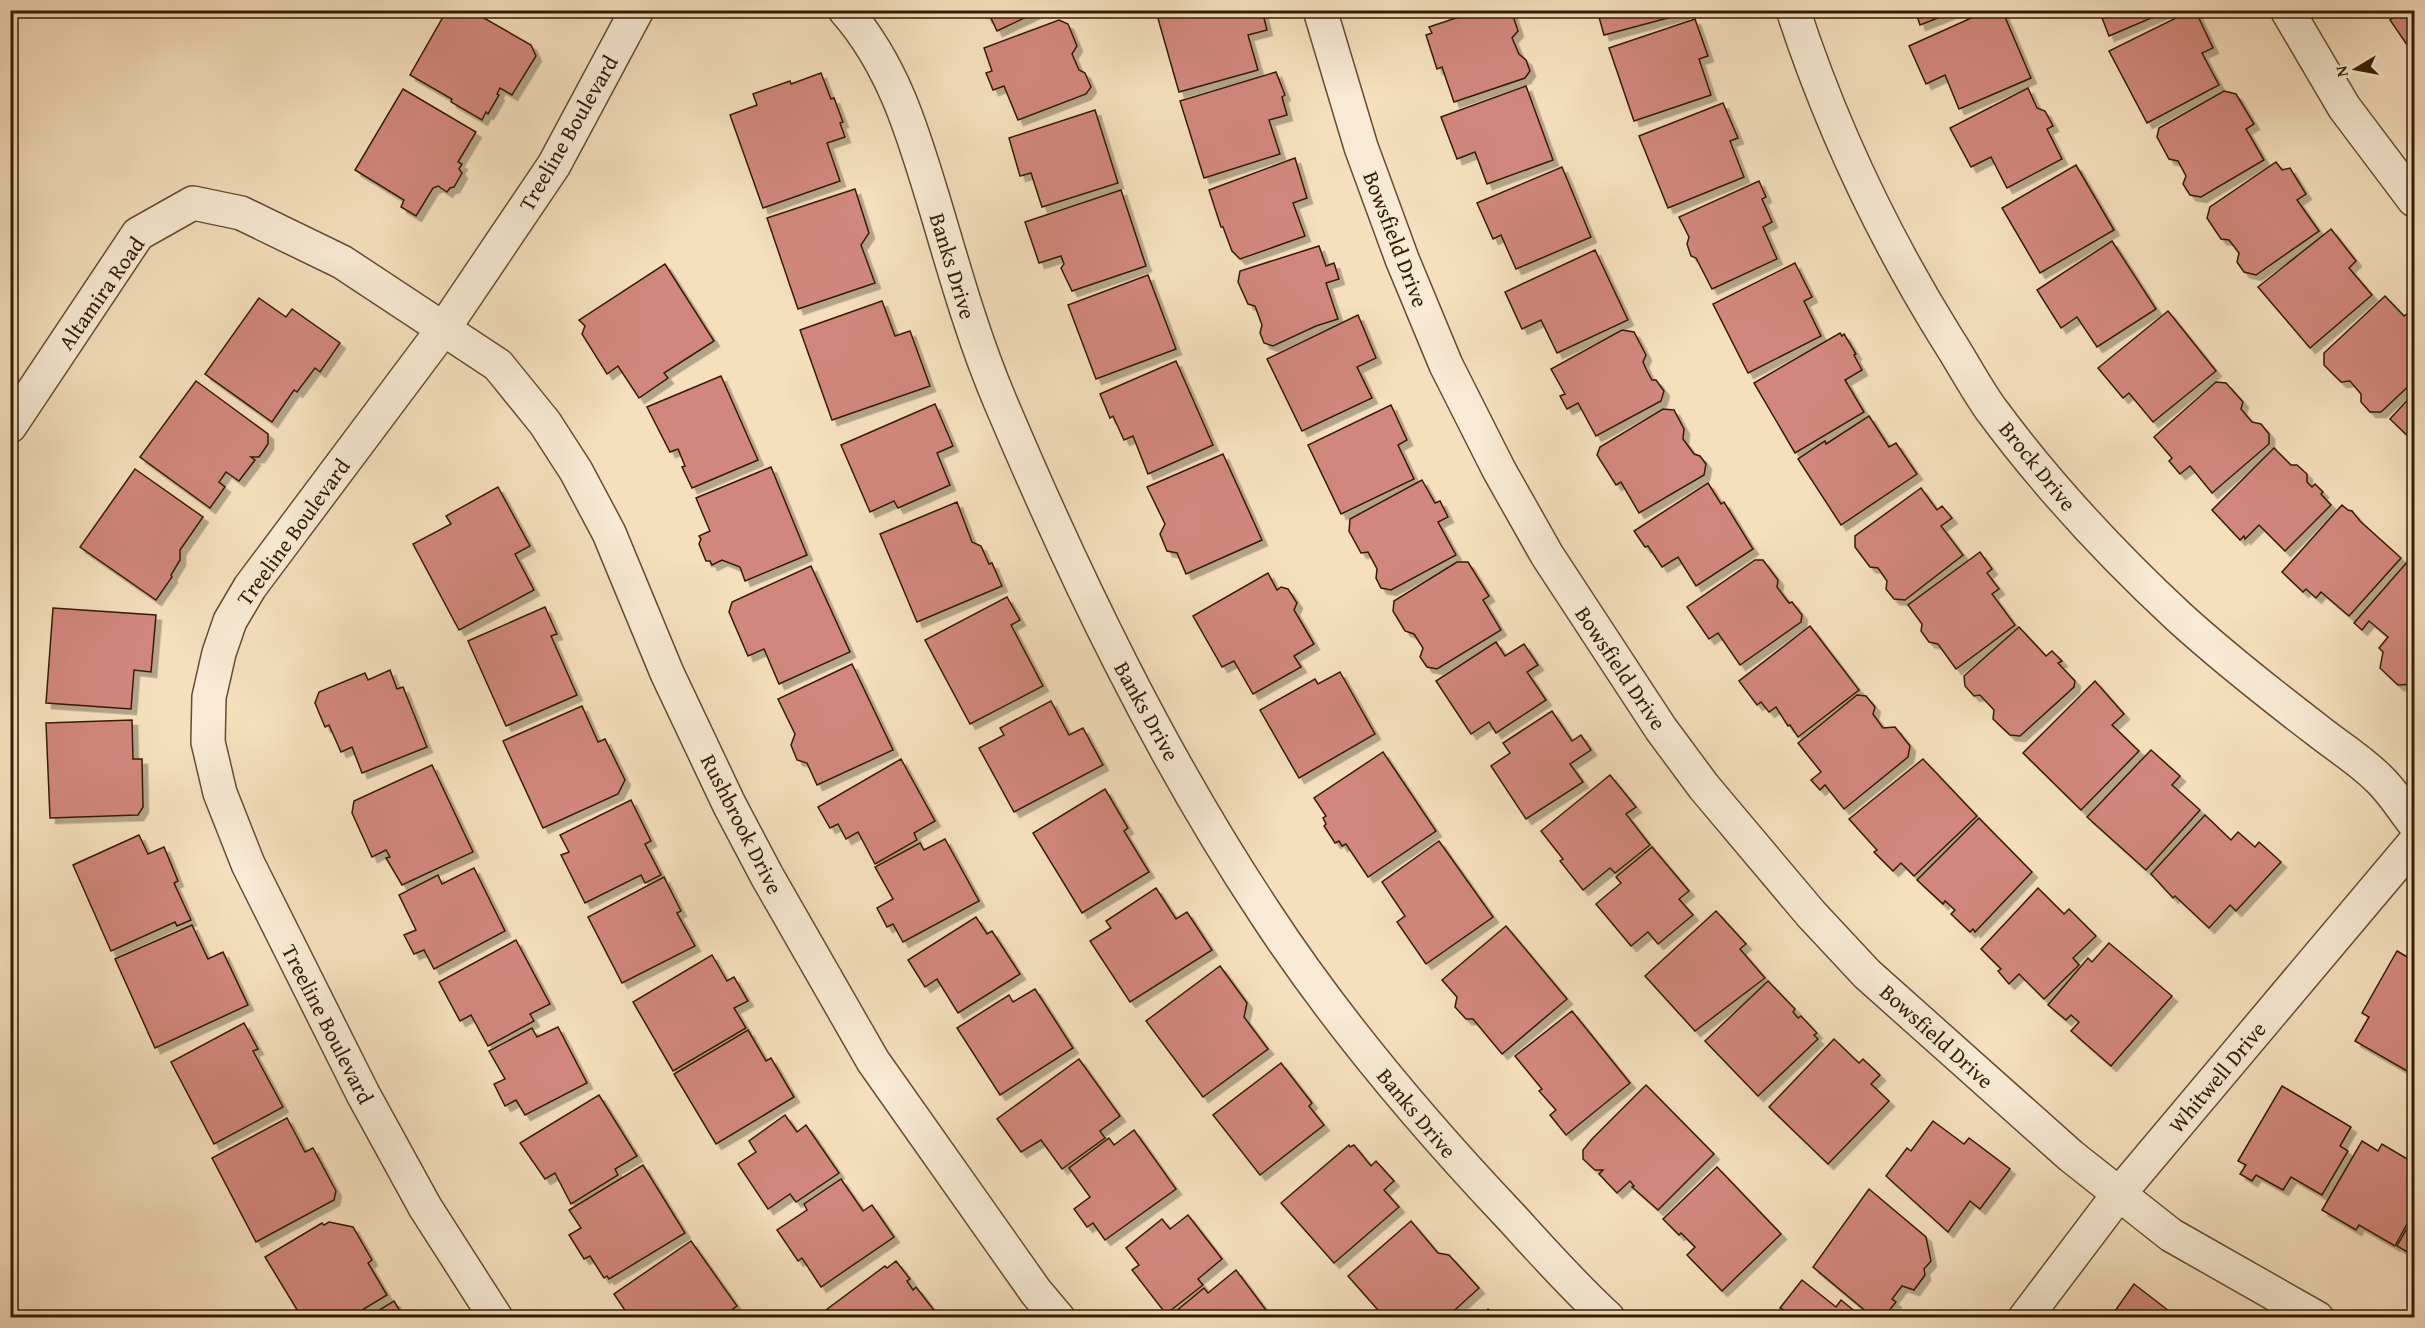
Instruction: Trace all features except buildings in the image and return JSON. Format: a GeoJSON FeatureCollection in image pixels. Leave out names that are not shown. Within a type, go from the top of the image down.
{"type":"FeatureCollection","features":[{"type":"Feature","properties":{"kind":"street","name":"Treeline Boulevard"},"geometry":{"type":"LineString","coordinates":[[496,1317],[425,1207],[363,1094],[248,864],[220,793],[208,742],[209,697],[219,653],[230,621],[250,587],[444,328],[554,165],[599,85],[637,10]]}},
{"type":"Feature","properties":{"kind":"street","name":"Banks Drive"},"geometry":{"type":"LineString","coordinates":[[845,10],[879,57],[900,97],[917,146],[978,350],[1034,482],[1104,632],[1196,800],[1265,913],[1323,995],[1379,1068],[1451,1154],[1608,1317]]}},
{"type":"Feature","properties":{"kind":"street","name":"Bowsfield Drive"},"geometry":{"type":"LineString","coordinates":[[1320,10],[1361,147],[1402,259],[1446,366],[1499,470],[1547,555],[1661,729],[1753,847],[1867,974],[2071,1156],[2118,1194],[2171,1234],[2318,1317]]}},
{"type":"Feature","properties":{"kind":"street","name":"Brock Drive"},"geometry":{"type":"LineString","coordinates":[[1793,10],[1808,57],[1841,139],[1881,223],[1935,319],[1989,405],[2014,439],[2057,492],[2141,582],[2258,685],[2379,779],[2415,823]]}},
{"type":"Feature","properties":{"kind":"street"},"geometry":{"type":"LineString","coordinates":[[2287,10],[2344,107],[2415,200]]}},
{"type":"Feature","properties":{"kind":"street","name":"Altamira Road"},"geometry":{"type":"LineString","coordinates":[[10,426],[138,234],[193,203],[241,213],[342,262],[444,328]]}},
{"type":"Feature","properties":{"kind":"street","name":"Rushbrook Drive"},"geometry":{"type":"LineString","coordinates":[[444,328],[498,365],[545,423],[576,471],[609,533],[667,673],[729,804],[767,876],[873,1061],[1036,1292],[1058,1317]]}},
{"type":"Feature","properties":{"kind":"street","name":"Whitwell Drive"},"geometry":{"type":"LineString","coordinates":[[2025,1317],[2118,1194],[2415,843]]}}]}
